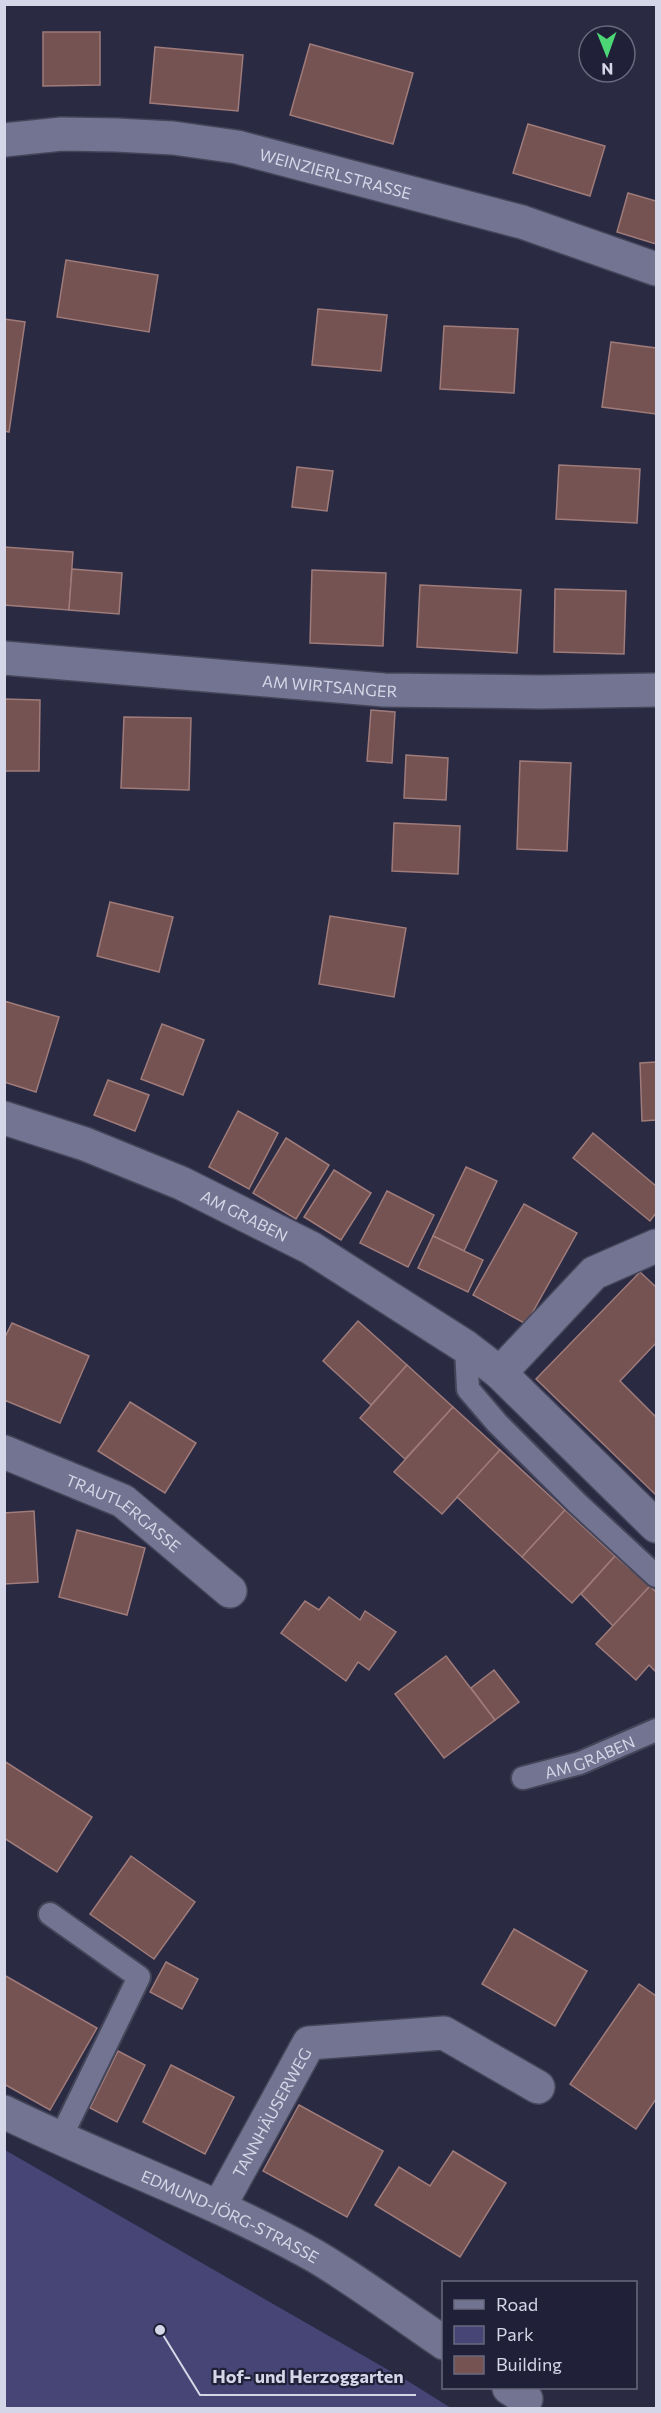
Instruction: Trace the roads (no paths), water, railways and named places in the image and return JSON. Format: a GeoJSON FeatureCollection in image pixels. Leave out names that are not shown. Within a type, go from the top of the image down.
{"type":"FeatureCollection","features":[{"type":"Feature","properties":{"kind":"street","name":"WEINZIERLSTRASSE"},"geometry":{"type":"LineString","coordinates":[[4,140],[62,134],[116,135],[173,138],[237,147],[522,222],[657,269]]}},
{"type":"Feature","properties":{"kind":"street","name":"AM WIRTSANGER"},"geometry":{"type":"LineString","coordinates":[[4,658],[384,690],[541,692],[657,690]]}},
{"type":"Feature","properties":{"kind":"street","name":"AM GRABEN"},"geometry":{"type":"LineString","coordinates":[[4,1118],[85,1144],[191,1188],[311,1248],[466,1347],[500,1372],[657,1526]]}},
{"type":"Feature","properties":{"kind":"street"},"geometry":{"type":"LineString","coordinates":[[500,1372],[594,1273],[657,1246]]}},
{"type":"Feature","properties":{"kind":"street","name":"TRAUTLERGASSE"},"geometry":{"type":"LineString","coordinates":[[4,1452],[123,1501],[230,1591]]}},
{"type":"Feature","properties":{"kind":"street","name":"TANNHÄUSERWEG"},"geometry":{"type":"LineString","coordinates":[[219,2207],[309,2043],[444,2033],[538,2087]]}},
{"type":"Feature","properties":{"kind":"street","name":"EDMUND-JÖRG-STRASSE"},"geometry":{"type":"LineString","coordinates":[[4,2112],[60,2139],[219,2207],[316,2257],[442,2342]]}},
{"type":"Feature","properties":{"kind":"lane"},"geometry":{"type":"LineString","coordinates":[[466,1347],[468,1389],[497,1423],[569,1495],[657,1576]]}},
{"type":"Feature","properties":{"kind":"lane","name":"AM GRABEN"},"geometry":{"type":"LineString","coordinates":[[523,1778],[580,1763],[657,1731]]}},
{"type":"Feature","properties":{"kind":"lane"},"geometry":{"type":"LineString","coordinates":[[50,1914],[139,1977],[60,2139]]}},
{"type":"Feature","properties":{"kind":"place","name":"Hof- und Herzoggarten"},"geometry":{"type":"Point","coordinates":[160,2330]}}]}
